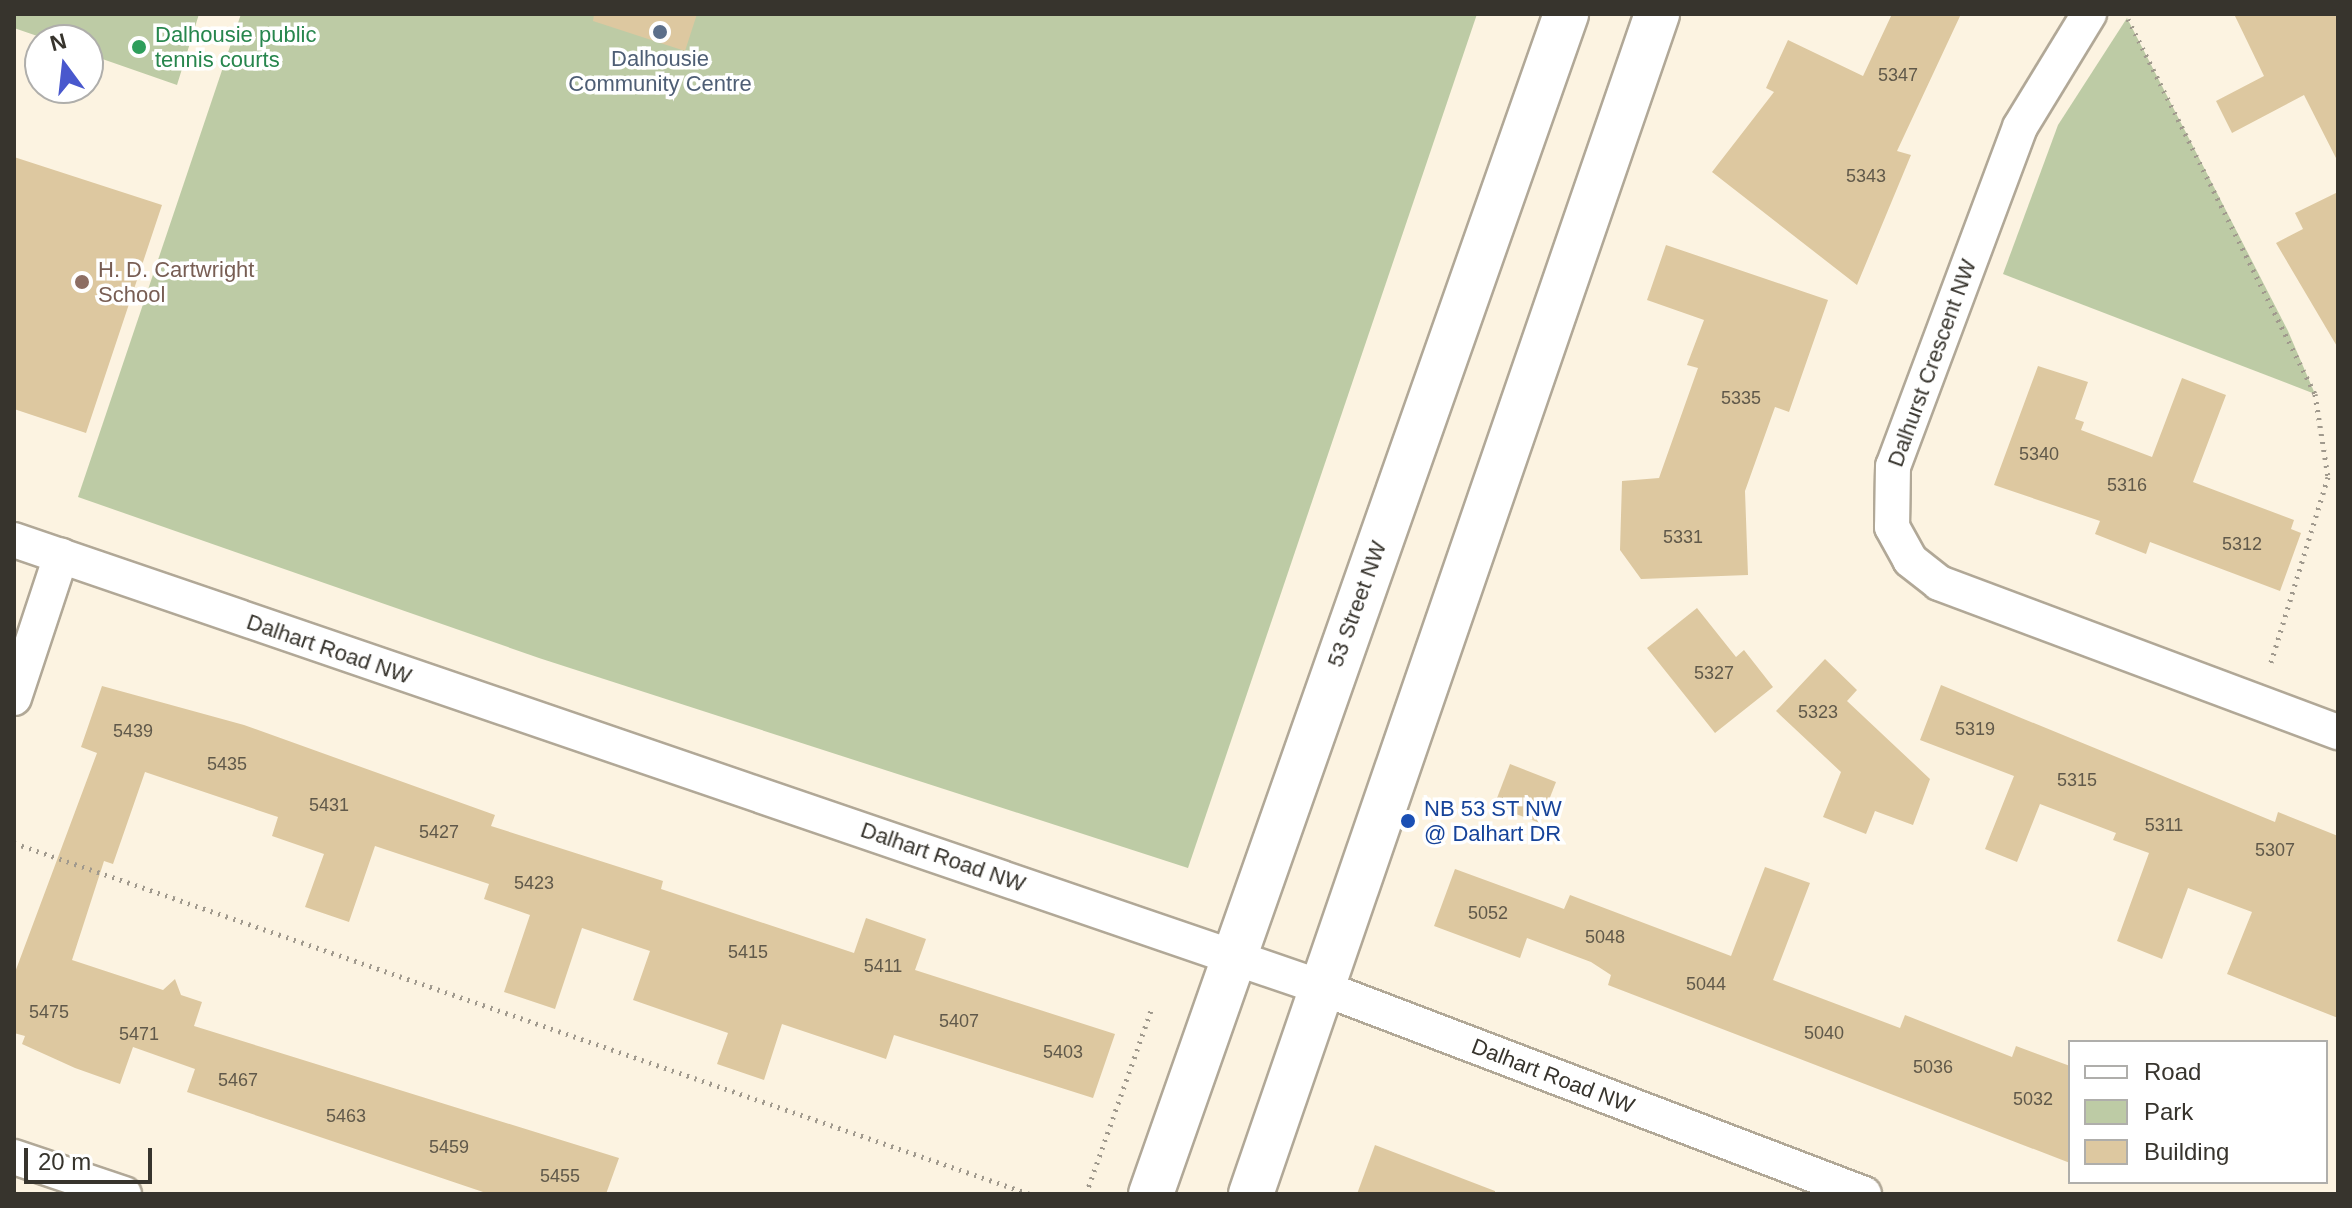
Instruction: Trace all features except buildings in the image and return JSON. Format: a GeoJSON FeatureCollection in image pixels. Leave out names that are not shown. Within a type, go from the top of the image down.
{"type":"FeatureCollection","features":[{"type":"Feature","properties":{"kind":"main road","name":"53 Street NW"},"geometry":{"type":"LineString","coordinates":[[1151,1194],[1237,958],[1566,14]]}},
{"type":"Feature","properties":{"kind":"main road"},"geometry":{"type":"LineString","coordinates":[[1251,1194],[1657,14]]}},
{"type":"Feature","properties":{"kind":"street","name":"Dalhurst Crescent NW"},"geometry":{"type":"LineString","coordinates":[[2089,14],[2020,127],[1893,466],[1892,527],[1910,560],[1939,583],[2338,732]]}},
{"type":"Feature","properties":{"kind":"street","name":"Dalhart Road NW"},"geometry":{"type":"LineString","coordinates":[[14,540],[1320,987],[1864,1194]]}},
{"type":"Feature","properties":{"kind":"street"},"geometry":{"type":"LineString","coordinates":[[14,698],[61,556]]}},
{"type":"Feature","properties":{"kind":"street"},"geometry":{"type":"LineString","coordinates":[[14,1157],[124,1194]]}},
{"type":"Feature","properties":{"kind":"path"},"geometry":{"type":"LineString","coordinates":[[2127,18],[2315,394],[2328,477],[2270,665]]}},
{"type":"Feature","properties":{"kind":"path"},"geometry":{"type":"LineString","coordinates":[[14,843],[1030,1194]]}},
{"type":"Feature","properties":{"kind":"path"},"geometry":{"type":"LineString","coordinates":[[1086,1194],[1152,1008]]}},
{"type":"Feature","properties":{"kind":"green space","name":"Dalhousie public tennis courts"},"geometry":{"type":"Polygon","coordinates":[[[14,14],[199,14],[177,85],[104,60],[104,24],[24,24],[24,31],[14,28],[14,14]]]}},
{"type":"Feature","properties":{"kind":"green space"},"geometry":{"type":"Polygon","coordinates":[[[241,14],[1477,14],[1188,868],[539,658],[78,497],[241,14]]]}},
{"type":"Feature","properties":{"kind":"green space"},"geometry":{"type":"Polygon","coordinates":[[[2127,18],[2288,331],[2315,394],[2003,274],[2058,125],[2127,18]]]}},
{"type":"Feature","properties":{"kind":"place","name":"Dalhousie Community Centre"},"geometry":{"type":"Point","coordinates":[660,32]}},
{"type":"Feature","properties":{"kind":"place","name":"Dalhousie public tennis courts"},"geometry":{"type":"Point","coordinates":[139,47]}},
{"type":"Feature","properties":{"kind":"place","name":"H. D. Cartwright School"},"geometry":{"type":"Point","coordinates":[82,282]}},
{"type":"Feature","properties":{"kind":"place","name":"NB 53 ST NW @ Dalhart DR"},"geometry":{"type":"Point","coordinates":[1408,821]}}]}
